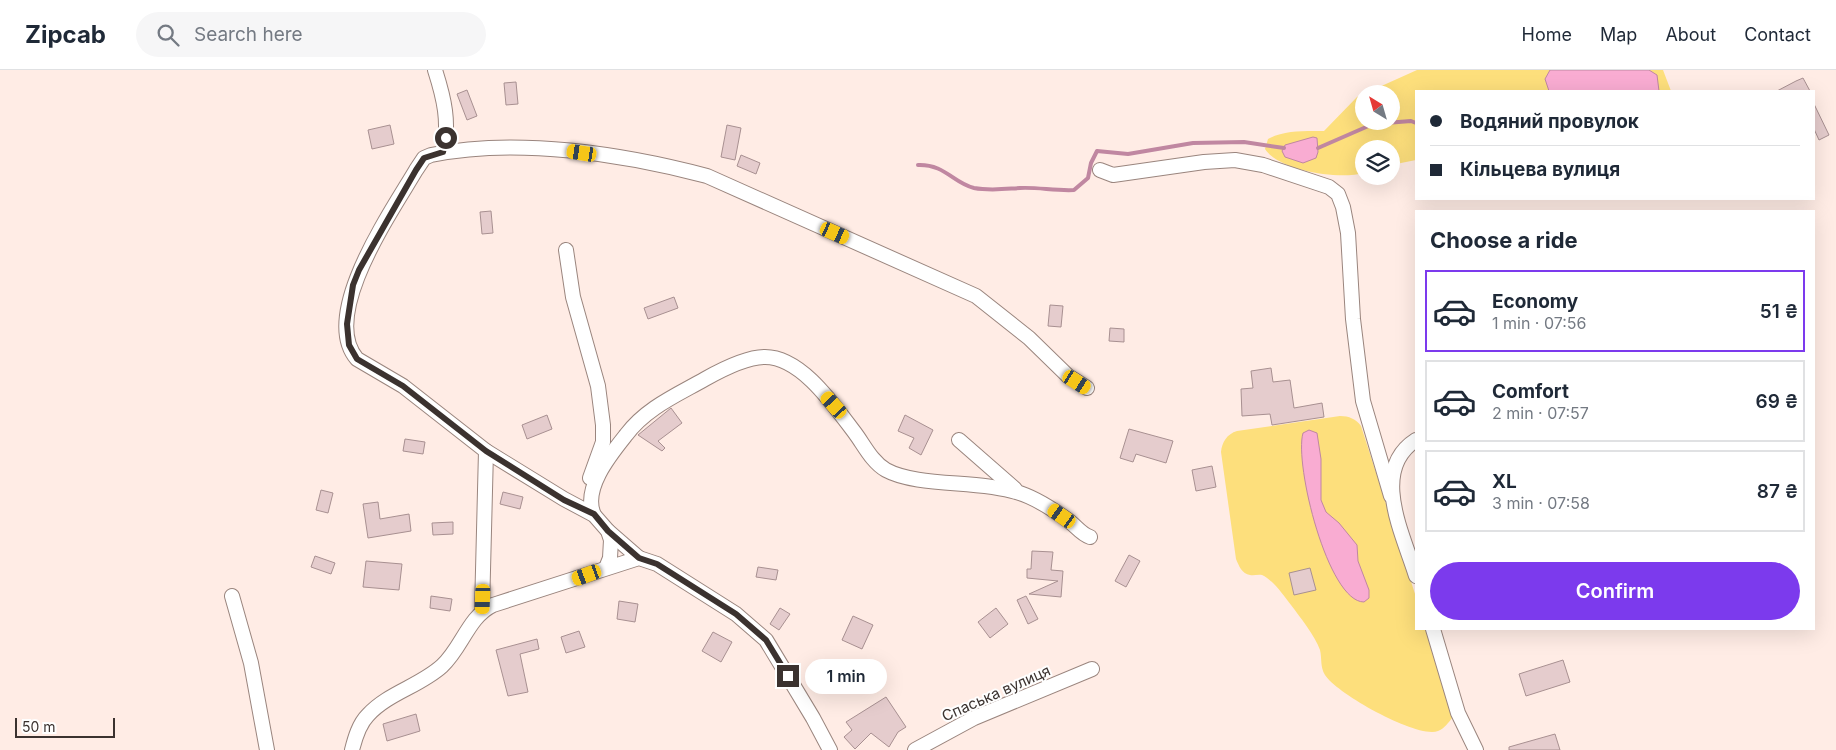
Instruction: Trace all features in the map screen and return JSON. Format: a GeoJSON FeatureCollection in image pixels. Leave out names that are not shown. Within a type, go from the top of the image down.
{"type":"FeatureCollection","features":[{"type":"Feature","properties":{"kind":"street"},"geometry":{"type":"LineString","coordinates":[[434,70],[445,101],[446,138],[443,152]]}},
{"type":"Feature","properties":{"kind":"street"},"geometry":{"type":"LineString","coordinates":[[592,510],[564,500],[486,451],[403,386],[357,359],[353,354],[347,335],[348,310],[359,270],[421,162],[431,155],[443,152],[505,148],[563,150],[678,168],[707,176],[976,296],[1029,338],[1068,376],[1087,388]]}},
{"type":"Feature","properties":{"kind":"street"},"geometry":{"type":"LineString","coordinates":[[1100,170],[1113,175],[1204,162],[1235,160],[1263,165],[1329,188],[1338,194],[1348,233],[1353,319],[1363,401],[1415,573]]}},
{"type":"Feature","properties":{"kind":"street"},"geometry":{"type":"LineString","coordinates":[[566,250],[573,297],[598,386],[604,425],[603,442],[588,492],[592,510],[608,531],[639,558],[657,564],[736,614],[766,640],[830,750]]}},
{"type":"Feature","properties":{"kind":"street"},"geometry":{"type":"LineString","coordinates":[[592,510],[592,489],[605,465],[639,419],[710,376],[763,357],[790,364],[816,385],[870,454],[885,469],[896,474],[926,480],[994,486],[1019,492]]}},
{"type":"Feature","properties":{"kind":"street"},"geometry":{"type":"LineString","coordinates":[[959,440],[1019,492],[1052,510],[1082,534],[1090,537]]}},
{"type":"Feature","properties":{"kind":"street"},"geometry":{"type":"LineString","coordinates":[[1391,496],[1393,474],[1397,462],[1404,451],[1415,441]]}},
{"type":"Feature","properties":{"kind":"street"},"geometry":{"type":"LineString","coordinates":[[352,750],[366,717],[374,709],[430,676],[444,665],[482,610],[486,451]]}},
{"type":"Feature","properties":{"kind":"street"},"geometry":{"type":"LineString","coordinates":[[606,568],[611,549],[608,531]]}},
{"type":"Feature","properties":{"kind":"street"},"geometry":{"type":"LineString","coordinates":[[482,610],[639,558]]}},
{"type":"Feature","properties":{"kind":"street"},"geometry":{"type":"LineString","coordinates":[[232,596],[251,663],[267,750]]}},
{"type":"Feature","properties":{"kind":"street"},"geometry":{"type":"LineString","coordinates":[[1433,630],[1458,713],[1476,750]]}},
{"type":"Feature","properties":{"kind":"street","name":"Спаська вулиця"},"geometry":{"type":"LineString","coordinates":[[915,750],[974,718],[1092,669]]}},
{"type":"Feature","properties":{"kind":"shaded area"},"geometry":{"type":"Polygon","coordinates":[[[1417,70],[1663,70],[1671,90],[1415,90],[1415,160],[1400,163],[1400,140],[1355,140],[1355,175],[1353,175],[1325,174],[1296,168],[1272,157],[1265,149],[1268,139],[1281,134],[1324,131],[1355,99],[1355,130],[1400,130],[1400,85],[1384,85],[1417,70]]]}},
{"type":"Feature","properties":{"kind":"shaded area"},"geometry":{"type":"Polygon","coordinates":[[[1550,70],[1649,70],[1657,75],[1659,90],[1549,90],[1545,79],[1550,70]]]}},
{"type":"Feature","properties":{"kind":"shaded area"},"geometry":{"type":"Polygon","coordinates":[[[1313,137],[1317,138],[1318,152],[1316,158],[1303,163],[1285,157],[1282,151],[1285,145],[1313,137]]]}},
{"type":"Feature","properties":{"kind":"shaded area"},"geometry":{"type":"Polygon","coordinates":[[[1340,416],[1352,418],[1361,426],[1415,594],[1415,630],[1426,630],[1446,688],[1452,718],[1444,727],[1438,731],[1428,732],[1396,722],[1360,703],[1332,683],[1323,672],[1320,650],[1315,639],[1285,597],[1266,577],[1247,574],[1241,569],[1236,559],[1221,452],[1226,439],[1230,434],[1237,431],[1340,416]]]}},
{"type":"Feature","properties":{"kind":"shaded area"},"geometry":{"type":"Polygon","coordinates":[[[1309,430],[1317,433],[1321,459],[1321,500],[1326,512],[1339,523],[1357,545],[1358,561],[1369,590],[1369,598],[1364,602],[1351,596],[1338,580],[1317,529],[1309,500],[1302,449],[1303,433],[1309,430]]]}},
{"type":"Feature","properties":{"kind":"building"},"geometry":{"type":"Polygon","coordinates":[[[1803,78],[1809,90],[1779,90],[1803,78]]]}},
{"type":"Feature","properties":{"kind":"building"},"geometry":{"type":"Polygon","coordinates":[[[516,82],[518,104],[506,105],[504,83],[516,82]]]}},
{"type":"Feature","properties":{"kind":"building"},"geometry":{"type":"Polygon","coordinates":[[[467,90],[477,116],[467,120],[457,94],[467,90]]]}},
{"type":"Feature","properties":{"kind":"building"},"geometry":{"type":"Polygon","coordinates":[[[1815,106],[1829,135],[1819,140],[1815,131],[1815,106]]]}},
{"type":"Feature","properties":{"kind":"building"},"geometry":{"type":"Polygon","coordinates":[[[390,125],[394,144],[372,149],[368,130],[390,125]]]}},
{"type":"Feature","properties":{"kind":"building"},"geometry":{"type":"Polygon","coordinates":[[[727,125],[741,128],[735,160],[721,157],[727,125]]]}},
{"type":"Feature","properties":{"kind":"building"},"geometry":{"type":"Polygon","coordinates":[[[741,155],[760,163],[756,174],[737,166],[741,155]]]}},
{"type":"Feature","properties":{"kind":"building"},"geometry":{"type":"Polygon","coordinates":[[[491,211],[493,233],[482,234],[480,212],[491,211]]]}},
{"type":"Feature","properties":{"kind":"building"},"geometry":{"type":"Polygon","coordinates":[[[674,297],[678,308],[648,319],[644,308],[674,297]]]}},
{"type":"Feature","properties":{"kind":"building"},"geometry":{"type":"Polygon","coordinates":[[[1050,305],[1063,306],[1061,327],[1048,326],[1050,305]]]}},
{"type":"Feature","properties":{"kind":"building"},"geometry":{"type":"Polygon","coordinates":[[[1110,328],[1124,329],[1124,342],[1109,341],[1110,328]]]}},
{"type":"Feature","properties":{"kind":"building"},"geometry":{"type":"Polygon","coordinates":[[[1271,368],[1273,382],[1290,380],[1294,408],[1322,403],[1324,417],[1272,425],[1270,414],[1242,416],[1241,389],[1253,388],[1251,371],[1271,368]]]}},
{"type":"Feature","properties":{"kind":"building"},"geometry":{"type":"Polygon","coordinates":[[[671,408],[682,423],[658,441],[665,448],[662,451],[638,435],[671,408]]]}},
{"type":"Feature","properties":{"kind":"building"},"geometry":{"type":"Polygon","coordinates":[[[547,415],[552,429],[527,439],[522,425],[547,415]]]}},
{"type":"Feature","properties":{"kind":"building"},"geometry":{"type":"Polygon","coordinates":[[[905,415],[933,430],[921,455],[909,448],[914,438],[898,431],[905,415]]]}},
{"type":"Feature","properties":{"kind":"building"},"geometry":{"type":"Polygon","coordinates":[[[1129,429],[1173,441],[1166,463],[1136,454],[1133,462],[1120,458],[1129,429]]]}},
{"type":"Feature","properties":{"kind":"building"},"geometry":{"type":"Polygon","coordinates":[[[405,439],[425,442],[423,454],[403,451],[405,439]]]}},
{"type":"Feature","properties":{"kind":"building"},"geometry":{"type":"Polygon","coordinates":[[[1212,466],[1216,487],[1196,491],[1192,470],[1212,466]]]}},
{"type":"Feature","properties":{"kind":"building"},"geometry":{"type":"Polygon","coordinates":[[[321,490],[333,493],[328,513],[316,510],[321,490]]]}},
{"type":"Feature","properties":{"kind":"building"},"geometry":{"type":"Polygon","coordinates":[[[503,492],[523,497],[520,509],[500,504],[503,492]]]}},
{"type":"Feature","properties":{"kind":"building"},"geometry":{"type":"Polygon","coordinates":[[[378,502],[380,519],[409,514],[411,531],[368,538],[363,504],[378,502]]]}},
{"type":"Feature","properties":{"kind":"building"},"geometry":{"type":"Polygon","coordinates":[[[453,522],[453,534],[433,535],[432,523],[453,522]]]}},
{"type":"Feature","properties":{"kind":"building"},"geometry":{"type":"Polygon","coordinates":[[[1032,551],[1053,552],[1051,570],[1063,571],[1061,597],[1029,594],[1058,581],[1027,578],[1027,569],[1031,569],[1032,551]]]}},
{"type":"Feature","properties":{"kind":"building"},"geometry":{"type":"Polygon","coordinates":[[[1129,555],[1140,561],[1126,587],[1115,581],[1129,555]]]}},
{"type":"Feature","properties":{"kind":"building"},"geometry":{"type":"Polygon","coordinates":[[[315,556],[335,563],[331,574],[311,567],[315,556]]]}},
{"type":"Feature","properties":{"kind":"building"},"geometry":{"type":"Polygon","coordinates":[[[366,561],[402,564],[399,590],[363,587],[366,561]]]}},
{"type":"Feature","properties":{"kind":"building"},"geometry":{"type":"Polygon","coordinates":[[[758,567],[778,570],[776,580],[756,577],[758,567]]]}},
{"type":"Feature","properties":{"kind":"building"},"geometry":{"type":"Polygon","coordinates":[[[1310,568],[1316,590],[1294,595],[1289,573],[1310,568]]]}},
{"type":"Feature","properties":{"kind":"building"},"geometry":{"type":"Polygon","coordinates":[[[431,596],[452,599],[450,611],[430,608],[431,596]]]}},
{"type":"Feature","properties":{"kind":"building"},"geometry":{"type":"Polygon","coordinates":[[[1026,596],[1038,619],[1028,624],[1017,600],[1026,596]]]}},
{"type":"Feature","properties":{"kind":"building"},"geometry":{"type":"Polygon","coordinates":[[[619,601],[638,604],[635,622],[617,619],[619,601]]]}},
{"type":"Feature","properties":{"kind":"building"},"geometry":{"type":"Polygon","coordinates":[[[780,608],[790,614],[779,630],[770,624],[780,608]]]}},
{"type":"Feature","properties":{"kind":"building"},"geometry":{"type":"Polygon","coordinates":[[[996,608],[1008,624],[990,638],[978,622],[996,608]]]}},
{"type":"Feature","properties":{"kind":"building"},"geometry":{"type":"Polygon","coordinates":[[[853,616],[873,625],[862,649],[842,640],[853,616]]]}},
{"type":"Feature","properties":{"kind":"building"},"geometry":{"type":"Polygon","coordinates":[[[579,631],[585,647],[566,653],[561,637],[579,631]]]}},
{"type":"Feature","properties":{"kind":"building"},"geometry":{"type":"Polygon","coordinates":[[[713,632],[732,642],[721,662],[702,651],[713,632]]]}},
{"type":"Feature","properties":{"kind":"building"},"geometry":{"type":"Polygon","coordinates":[[[537,639],[539,649],[520,654],[528,692],[508,696],[496,650],[537,639]]]}},
{"type":"Feature","properties":{"kind":"building"},"geometry":{"type":"Polygon","coordinates":[[[1563,660],[1570,682],[1526,696],[1519,674],[1563,660]]]}},
{"type":"Feature","properties":{"kind":"building"},"geometry":{"type":"Polygon","coordinates":[[[886,697],[906,727],[898,732],[889,747],[871,733],[855,749],[844,737],[852,730],[846,722],[886,697]]]}},
{"type":"Feature","properties":{"kind":"building"},"geometry":{"type":"Polygon","coordinates":[[[416,714],[420,731],[387,741],[383,724],[416,714]]]}},
{"type":"Feature","properties":{"kind":"building"},"geometry":{"type":"Polygon","coordinates":[[[1555,734],[1560,750],[1509,750],[1509,747],[1555,734]]]}},
{"type":"Feature","properties":{"kind":"waterway"},"geometry":{"type":"LineString","coordinates":[[1318,148],[1373,124],[1411,121],[1415,123]]}},
{"type":"Feature","properties":{"kind":"waterway"},"geometry":{"type":"LineString","coordinates":[[918,165],[935,167],[967,186],[974,188],[991,190],[1027,188],[1074,190],[1088,178],[1091,163],[1097,151],[1128,154],[1193,143],[1244,142],[1284,148]]}},
{"type":"Feature","properties":{"kind":"route"},"geometry":{"type":"LineString","coordinates":[[446,138],[443,152],[424,158],[421,162],[359,270],[353,285],[348,310],[347,335],[353,354],[363,363],[403,386],[486,451],[564,500],[594,514],[608,531],[639,558],[657,564],[736,614],[766,640],[788,676]]}}]}
